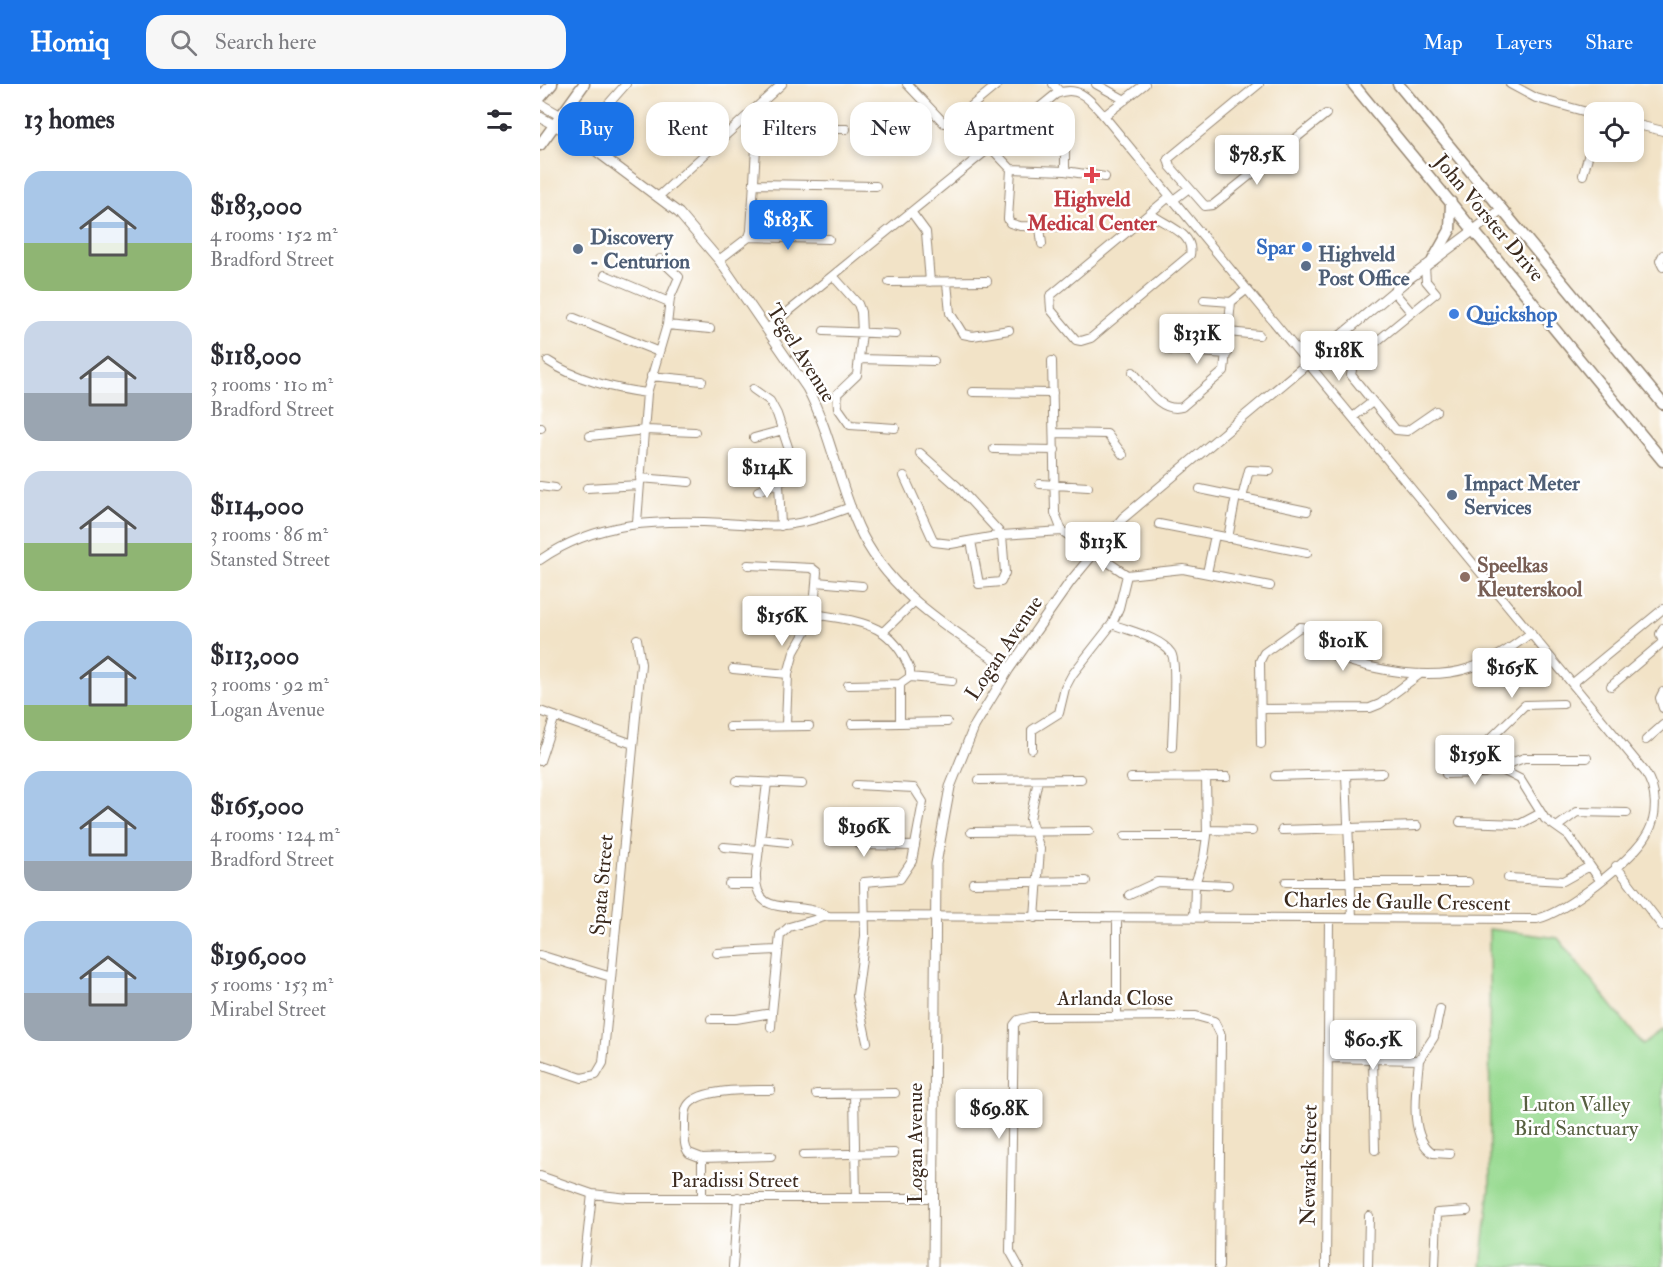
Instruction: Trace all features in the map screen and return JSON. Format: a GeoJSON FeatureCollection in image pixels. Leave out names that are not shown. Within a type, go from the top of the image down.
{"type":"FeatureCollection","features":[{"type":"Feature","properties":{"kind":"main road"},"geometry":{"type":"LineString","coordinates":[[540,98],[552,84]]}},
{"type":"Feature","properties":{"kind":"main road"},"geometry":{"type":"LineString","coordinates":[[571,102],[584,84]]}},
{"type":"Feature","properties":{"kind":"main road","name":"John Vorster Drive"},"geometry":{"type":"LineString","coordinates":[[1353,84],[1663,461]]}},
{"type":"Feature","properties":{"kind":"main road","name":"John Vorster Drive"},"geometry":{"type":"LineString","coordinates":[[1398,84],[1663,404]]}},
{"type":"Feature","properties":{"kind":"main road"},"geometry":{"type":"LineString","coordinates":[[540,146],[558,120]]}},
{"type":"Feature","properties":{"kind":"main road"},"geometry":{"type":"LineString","coordinates":[[1429,263],[1450,230],[1450,201]]}},
{"type":"Feature","properties":{"kind":"street"},"geometry":{"type":"LineString","coordinates":[[610,102],[626,84]]}},
{"type":"Feature","properties":{"kind":"street"},"geometry":{"type":"LineString","coordinates":[[658,197],[782,84]]}},
{"type":"Feature","properties":{"kind":"street"},"geometry":{"type":"LineString","coordinates":[[907,84],[940,123],[944,123],[952,122],[998,84]]}},
{"type":"Feature","properties":{"kind":"street"},"geometry":{"type":"LineString","coordinates":[[1053,84],[1060,92]]}},
{"type":"Feature","properties":{"kind":"street"},"geometry":{"type":"LineString","coordinates":[[1096,84],[1125,100]]}},
{"type":"Feature","properties":{"kind":"street"},"geometry":{"type":"LineString","coordinates":[[1104,116],[1145,84]]}},
{"type":"Feature","properties":{"kind":"street"},"geometry":{"type":"LineString","coordinates":[[1258,84],[1170,156],[1170,165],[1205,206],[1213,205],[1326,114]]}},
{"type":"Feature","properties":{"kind":"street"},"geometry":{"type":"LineString","coordinates":[[1510,84],[1536,98],[1584,111]]}},
{"type":"Feature","properties":{"kind":"street"},"geometry":{"type":"LineString","coordinates":[[1048,102],[1072,86]]}},
{"type":"Feature","properties":{"kind":"street","name":"Charles de Gaulle Crescent"},"geometry":{"type":"LineString","coordinates":[[828,916],[1527,921],[1556,913],[1600,880],[1643,841],[1659,809],[1645,772],[1573,683],[1104,116],[1086,95],[1072,86]]}},
{"type":"Feature","properties":{"kind":"street"},"geometry":{"type":"LineString","coordinates":[[540,104],[558,120]]}},
{"type":"Feature","properties":{"kind":"street"},"geometry":{"type":"LineString","coordinates":[[540,117],[558,120]]}},
{"type":"Feature","properties":{"kind":"street"},"geometry":{"type":"LineString","coordinates":[[1644,126],[1663,131]]}},
{"type":"Feature","properties":{"kind":"street"},"geometry":{"type":"LineString","coordinates":[[749,237],[756,148],[759,140],[769,132],[785,129],[846,129]]}},
{"type":"Feature","properties":{"kind":"street","name":"Tegel Avenue"},"geometry":{"type":"LineString","coordinates":[[602,156],[679,213],[718,260],[767,329],[812,398],[850,507],[876,558],[891,578],[915,601],[1009,669]]}},
{"type":"Feature","properties":{"kind":"street"},"geometry":{"type":"LineString","coordinates":[[767,329],[981,156]]}},
{"type":"Feature","properties":{"kind":"street"},"geometry":{"type":"LineString","coordinates":[[999,156],[1011,169],[1065,171],[1106,177]]}},
{"type":"Feature","properties":{"kind":"street"},"geometry":{"type":"LineString","coordinates":[[1065,156],[1065,171]]}},
{"type":"Feature","properties":{"kind":"street"},"geometry":{"type":"LineString","coordinates":[[1583,175],[1587,162]]}},
{"type":"Feature","properties":{"kind":"street"},"geometry":{"type":"LineString","coordinates":[[1011,169],[1008,220],[1020,226],[1080,227]]}},
{"type":"Feature","properties":{"kind":"street"},"geometry":{"type":"LineString","coordinates":[[754,184],[876,186]]}},
{"type":"Feature","properties":{"kind":"street"},"geometry":{"type":"LineString","coordinates":[[1150,213],[1160,221],[1176,228],[1190,245],[1190,255],[1090,338],[1076,340],[1051,310],[1050,296],[1150,213],[1189,188]]}},
{"type":"Feature","properties":{"kind":"street","name":"Logan Avenue"},"geometry":{"type":"LineString","coordinates":[[933,1267],[937,855],[950,787],[974,727],[1009,669],[1093,551],[1132,509],[1429,263],[1502,209]]}},
{"type":"Feature","properties":{"kind":"street"},"geometry":{"type":"LineString","coordinates":[[912,213],[926,232],[930,282]]}},
{"type":"Feature","properties":{"kind":"street"},"geometry":{"type":"LineString","coordinates":[[1040,226],[1042,244]]}},
{"type":"Feature","properties":{"kind":"street"},"geometry":{"type":"LineString","coordinates":[[718,260],[749,237],[829,239]]}},
{"type":"Feature","properties":{"kind":"street"},"geometry":{"type":"LineString","coordinates":[[1663,255],[1660,261],[1663,267]]}},
{"type":"Feature","properties":{"kind":"street"},"geometry":{"type":"LineString","coordinates":[[637,522],[647,393],[667,325],[669,302],[679,277],[660,260]]}},
{"type":"Feature","properties":{"kind":"street"},"geometry":{"type":"LineString","coordinates":[[1429,263],[1427,284],[1436,293],[1352,362],[1352,380],[1399,432],[1412,428],[1436,411]]}},
{"type":"Feature","properties":{"kind":"street"},"geometry":{"type":"LineString","coordinates":[[605,275],[669,302]]}},
{"type":"Feature","properties":{"kind":"street"},"geometry":{"type":"LineString","coordinates":[[834,277],[858,304],[862,333],[856,378],[837,394],[839,412],[850,424],[895,428]]}},
{"type":"Feature","properties":{"kind":"street"},"geometry":{"type":"LineString","coordinates":[[889,282],[987,281]]}},
{"type":"Feature","properties":{"kind":"street"},"geometry":{"type":"LineString","coordinates":[[947,283],[950,313],[963,334],[973,336],[1009,330]]}},
{"type":"Feature","properties":{"kind":"street"},"geometry":{"type":"LineString","coordinates":[[1204,300],[1231,302],[1246,290]]}},
{"type":"Feature","properties":{"kind":"street"},"geometry":{"type":"LineString","coordinates":[[1394,292],[1411,312]]}},
{"type":"Feature","properties":{"kind":"street"},"geometry":{"type":"LineString","coordinates":[[1133,372],[1160,402],[1174,409],[1182,407],[1224,371],[1231,302]]}},
{"type":"Feature","properties":{"kind":"street"},"geometry":{"type":"LineString","coordinates":[[574,318],[658,352]]}},
{"type":"Feature","properties":{"kind":"street"},"geometry":{"type":"LineString","coordinates":[[667,325],[710,329]]}},
{"type":"Feature","properties":{"kind":"street"},"geometry":{"type":"LineString","coordinates":[[824,331],[896,334]]}},
{"type":"Feature","properties":{"kind":"street"},"geometry":{"type":"LineString","coordinates":[[1228,332],[1259,335]]}},
{"type":"Feature","properties":{"kind":"street"},"geometry":{"type":"LineString","coordinates":[[1169,350],[1227,354]]}},
{"type":"Feature","properties":{"kind":"street"},"geometry":{"type":"LineString","coordinates":[[859,359],[934,361]]}},
{"type":"Feature","properties":{"kind":"street"},"geometry":{"type":"LineString","coordinates":[[548,361],[566,372],[616,389],[647,393]]}},
{"type":"Feature","properties":{"kind":"street"},"geometry":{"type":"LineString","coordinates":[[1052,361],[1055,513],[1062,531],[1127,575],[1174,569],[1207,573],[1270,586]]}},
{"type":"Feature","properties":{"kind":"street"},"geometry":{"type":"LineString","coordinates":[[651,376],[702,381]]}},
{"type":"Feature","properties":{"kind":"street"},"geometry":{"type":"LineString","coordinates":[[753,389],[773,405],[783,430],[794,470],[789,478],[758,490]]}},
{"type":"Feature","properties":{"kind":"street"},"geometry":{"type":"LineString","coordinates":[[973,392],[1053,393]]}},
{"type":"Feature","properties":{"kind":"street"},"geometry":{"type":"LineString","coordinates":[[1353,417],[1371,403]]}},
{"type":"Feature","properties":{"kind":"street"},"geometry":{"type":"LineString","coordinates":[[590,435],[645,430],[695,432]]}},
{"type":"Feature","properties":{"kind":"street"},"geometry":{"type":"LineString","coordinates":[[754,438],[783,430]]}},
{"type":"Feature","properties":{"kind":"street"},"geometry":{"type":"LineString","coordinates":[[1055,433],[1107,434],[1123,455]]}},
{"type":"Feature","properties":{"kind":"street"},"geometry":{"type":"LineString","coordinates":[[994,449],[1055,450]]}},
{"type":"Feature","properties":{"kind":"street"},"geometry":{"type":"LineString","coordinates":[[921,453],[957,486],[1002,535],[1005,573],[1000,583],[979,584],[971,541]]}},
{"type":"Feature","properties":{"kind":"street"},"geometry":{"type":"LineString","coordinates":[[1228,538],[1249,470],[1270,471]]}},
{"type":"Feature","properties":{"kind":"street"},"geometry":{"type":"LineString","coordinates":[[904,476],[934,542],[951,544],[1002,535],[1062,531]]}},
{"type":"Feature","properties":{"kind":"street"},"geometry":{"type":"LineString","coordinates":[[587,488],[640,481],[689,482]]}},
{"type":"Feature","properties":{"kind":"street"},"geometry":{"type":"LineString","coordinates":[[779,483],[781,525]]}},
{"type":"Feature","properties":{"kind":"street"},"geometry":{"type":"LineString","coordinates":[[1040,484],[1088,487]]}},
{"type":"Feature","properties":{"kind":"street"},"geometry":{"type":"LineString","coordinates":[[540,486],[555,488]]}},
{"type":"Feature","properties":{"kind":"street"},"geometry":{"type":"LineString","coordinates":[[1200,489],[1307,511]]}},
{"type":"Feature","properties":{"kind":"street"},"geometry":{"type":"LineString","coordinates":[[540,560],[577,538],[637,522],[685,521],[781,525],[805,522],[850,507]]}},
{"type":"Feature","properties":{"kind":"street"},"geometry":{"type":"LineString","coordinates":[[1159,524],[1307,553]]}},
{"type":"Feature","properties":{"kind":"street"},"geometry":{"type":"LineString","coordinates":[[1207,573],[1215,535]]}},
{"type":"Feature","properties":{"kind":"street"},"geometry":{"type":"LineString","coordinates":[[748,565],[812,568],[817,572],[814,614],[794,652],[788,674],[786,724]]}},
{"type":"Feature","properties":{"kind":"street"},"geometry":{"type":"LineString","coordinates":[[1032,749],[1032,729],[1059,713],[1065,688],[1072,675],[1112,624],[1122,601],[1127,575]]}},
{"type":"Feature","properties":{"kind":"street"},"geometry":{"type":"LineString","coordinates":[[817,582],[862,586]]}},
{"type":"Feature","properties":{"kind":"street"},"geometry":{"type":"LineString","coordinates":[[884,631],[915,601]]}},
{"type":"Feature","properties":{"kind":"street"},"geometry":{"type":"LineString","coordinates":[[1573,683],[1663,609]]}},
{"type":"Feature","properties":{"kind":"street"},"geometry":{"type":"LineString","coordinates":[[814,614],[857,621],[884,631],[909,666],[910,677]]}},
{"type":"Feature","properties":{"kind":"street"},"geometry":{"type":"LineString","coordinates":[[749,616],[810,623]]}},
{"type":"Feature","properties":{"kind":"street"},"geometry":{"type":"LineString","coordinates":[[1611,686],[1663,642],[1660,634],[1663,628],[1653,617]]}},
{"type":"Feature","properties":{"kind":"street"},"geometry":{"type":"LineString","coordinates":[[1112,624],[1157,642],[1171,653],[1175,666],[1172,747]]}},
{"type":"Feature","properties":{"kind":"street"},"geometry":{"type":"LineString","coordinates":[[1261,744],[1260,666],[1262,657],[1300,627],[1309,630],[1328,652],[1337,657],[1420,674],[1470,669],[1504,653],[1531,633]]}},
{"type":"Feature","properties":{"kind":"street","name":"Spata Street"},"geometry":{"type":"LineString","coordinates":[[540,1064],[582,1078],[596,1075],[601,1070],[642,664],[637,639]]}},
{"type":"Feature","properties":{"kind":"street"},"geometry":{"type":"LineString","coordinates":[[733,669],[788,674]]}},
{"type":"Feature","properties":{"kind":"street"},"geometry":{"type":"LineString","coordinates":[[1261,709],[1370,708],[1380,704],[1420,674]]}},
{"type":"Feature","properties":{"kind":"street"},"geometry":{"type":"LineString","coordinates":[[848,685],[900,684],[910,677],[952,681]]}},
{"type":"Feature","properties":{"kind":"street"},"geometry":{"type":"LineString","coordinates":[[900,684],[900,721]]}},
{"type":"Feature","properties":{"kind":"street"},"geometry":{"type":"LineString","coordinates":[[1663,692],[1660,701],[1663,708]]}},
{"type":"Feature","properties":{"kind":"street"},"geometry":{"type":"LineString","coordinates":[[1563,704],[1536,703],[1521,708],[1484,745],[1485,753],[1498,768],[1520,779],[1541,813],[1573,840],[1600,880]]}},
{"type":"Feature","properties":{"kind":"street"},"geometry":{"type":"LineString","coordinates":[[540,711],[633,744]]}},
{"type":"Feature","properties":{"kind":"street"},"geometry":{"type":"LineString","coordinates":[[540,761],[555,717]]}},
{"type":"Feature","properties":{"kind":"street"},"geometry":{"type":"LineString","coordinates":[[852,724],[900,721],[947,722]]}},
{"type":"Feature","properties":{"kind":"street"},"geometry":{"type":"LineString","coordinates":[[730,727],[786,724],[809,726]]}},
{"type":"Feature","properties":{"kind":"street"},"geometry":{"type":"LineString","coordinates":[[1646,740],[1663,725]]}},
{"type":"Feature","properties":{"kind":"street"},"geometry":{"type":"LineString","coordinates":[[1446,774],[1484,773],[1524,758],[1587,758]]}},
{"type":"Feature","properties":{"kind":"street"},"geometry":{"type":"LineString","coordinates":[[1275,776],[1382,773]]}},
{"type":"Feature","properties":{"kind":"street"},"geometry":{"type":"LineString","coordinates":[[1346,774],[1352,918]]}},
{"type":"Feature","properties":{"kind":"street"},"geometry":{"type":"LineString","coordinates":[[1194,918],[1195,884],[1204,857],[1207,833],[1206,777]]}},
{"type":"Feature","properties":{"kind":"street"},"geometry":{"type":"LineString","coordinates":[[1131,778],[1227,777]]}},
{"type":"Feature","properties":{"kind":"street"},"geometry":{"type":"LineString","coordinates":[[978,780],[1081,779]]}},
{"type":"Feature","properties":{"kind":"street"},"geometry":{"type":"LineString","coordinates":[[1035,918],[1040,849],[1030,819],[1038,780]]}},
{"type":"Feature","properties":{"kind":"street"},"geometry":{"type":"LineString","coordinates":[[737,781],[802,784]]}},
{"type":"Feature","properties":{"kind":"street"},"geometry":{"type":"LineString","coordinates":[[767,783],[756,884],[762,900],[767,904],[809,908],[828,916]]}},
{"type":"Feature","properties":{"kind":"street"},"geometry":{"type":"LineString","coordinates":[[856,785],[917,790],[923,807],[909,869],[900,879],[864,882],[865,944],[857,996],[867,1042]]}},
{"type":"Feature","properties":{"kind":"street"},"geometry":{"type":"LineString","coordinates":[[1654,797],[1663,790]]}},
{"type":"Feature","properties":{"kind":"street"},"geometry":{"type":"LineString","coordinates":[[1558,826],[1576,812],[1627,813]]}},
{"type":"Feature","properties":{"kind":"street"},"geometry":{"type":"LineString","coordinates":[[1460,822],[1520,824],[1541,813]]}},
{"type":"Feature","properties":{"kind":"street"},"geometry":{"type":"LineString","coordinates":[[852,822],[852,837],[860,845],[915,846]]}},
{"type":"Feature","properties":{"kind":"street"},"geometry":{"type":"LineString","coordinates":[[1282,830],[1417,826]]}},
{"type":"Feature","properties":{"kind":"street"},"geometry":{"type":"LineString","coordinates":[[971,832],[1089,831]]}},
{"type":"Feature","properties":{"kind":"street"},"geometry":{"type":"LineString","coordinates":[[1125,836],[1252,831]]}},
{"type":"Feature","properties":{"kind":"street"},"geometry":{"type":"LineString","coordinates":[[760,839],[788,842]]}},
{"type":"Feature","properties":{"kind":"street"},"geometry":{"type":"LineString","coordinates":[[724,847],[759,850]]}},
{"type":"Feature","properties":{"kind":"street"},"geometry":{"type":"LineString","coordinates":[[1508,878],[1563,881],[1590,866]]}},
{"type":"Feature","properties":{"kind":"street"},"geometry":{"type":"LineString","coordinates":[[1616,866],[1663,927]]}},
{"type":"Feature","properties":{"kind":"street"},"geometry":{"type":"LineString","coordinates":[[973,883],[1086,881]]}},
{"type":"Feature","properties":{"kind":"street"},"geometry":{"type":"LineString","coordinates":[[1129,895],[1157,882],[1228,885]]}},
{"type":"Feature","properties":{"kind":"street"},"geometry":{"type":"LineString","coordinates":[[1286,882],[1468,882]]}},
{"type":"Feature","properties":{"kind":"street"},"geometry":{"type":"LineString","coordinates":[[729,884],[756,884]]}},
{"type":"Feature","properties":{"kind":"street"},"geometry":{"type":"LineString","coordinates":[[771,1027],[778,938],[783,931],[828,916]]}},
{"type":"Feature","properties":{"kind":"street"},"geometry":{"type":"LineString","coordinates":[[1117,919],[1117,1017]]}},
{"type":"Feature","properties":{"kind":"street","name":"Newark Street"},"geometry":{"type":"LineString","coordinates":[[1326,1267],[1329,919]]}},
{"type":"Feature","properties":{"kind":"street"},"geometry":{"type":"LineString","coordinates":[[717,953],[777,950]]}},
{"type":"Feature","properties":{"kind":"street"},"geometry":{"type":"LineString","coordinates":[[540,955],[611,977]]}},
{"type":"Feature","properties":{"kind":"street"},"geometry":{"type":"LineString","coordinates":[[1440,1009],[1434,1037],[1419,1060],[1417,1094],[1420,1138],[1433,1153],[1450,1154]]}},
{"type":"Feature","properties":{"kind":"street"},"geometry":{"type":"LineString","coordinates":[[711,1019],[736,1019],[772,1012]]}},
{"type":"Feature","properties":{"kind":"street","name":"Arlanda Close"},"geometry":{"type":"LineString","coordinates":[[1018,1267],[1010,1251],[1013,1028],[1018,1020],[1031,1017],[1203,1016],[1214,1020],[1220,1030],[1219,1267]]}},
{"type":"Feature","properties":{"kind":"street"},"geometry":{"type":"LineString","coordinates":[[1328,1058],[1419,1060]]}},
{"type":"Feature","properties":{"kind":"street"},"geometry":{"type":"LineString","coordinates":[[1372,1059],[1375,1150]]}},
{"type":"Feature","properties":{"kind":"street"},"geometry":{"type":"LineString","coordinates":[[771,1090],[728,1091],[697,1098],[690,1103],[686,1112],[685,1145],[689,1153],[702,1158],[771,1156]]}},
{"type":"Feature","properties":{"kind":"street"},"geometry":{"type":"LineString","coordinates":[[816,1094],[895,1093]]}},
{"type":"Feature","properties":{"kind":"street"},"geometry":{"type":"LineString","coordinates":[[854,1094],[856,1198]]}},
{"type":"Feature","properties":{"kind":"street"},"geometry":{"type":"LineString","coordinates":[[803,1155],[894,1153]]}},
{"type":"Feature","properties":{"kind":"street"},"geometry":{"type":"LineString","coordinates":[[702,1158],[702,1197]]}},
{"type":"Feature","properties":{"kind":"street","name":"Paradissi Street"},"geometry":{"type":"LineString","coordinates":[[540,1176],[592,1194],[628,1198],[933,1198]]}},
{"type":"Feature","properties":{"kind":"street"},"geometry":{"type":"LineString","coordinates":[[584,1267],[592,1194]]}},
{"type":"Feature","properties":{"kind":"street"},"geometry":{"type":"LineString","coordinates":[[733,1267],[738,1197]]}},
{"type":"Feature","properties":{"kind":"street"},"geometry":{"type":"LineString","coordinates":[[1434,1267],[1437,1213],[1467,1211]]}},
{"type":"Feature","properties":{"kind":"street"},"geometry":{"type":"LineString","coordinates":[[1368,1267],[1369,1216]]}},
{"type":"Feature","properties":{"kind":"green space","name":"Luton Valley Bird Sanctuary"},"geometry":{"type":"Polygon","coordinates":[[[1489,929],[1558,938],[1643,1045],[1663,1030],[1663,1267],[1481,1267],[1490,1187],[1489,929]]]}},
{"type":"Feature","properties":{"kind":"place","name":"Highveld Medical Center"},"geometry":{"type":"Point","coordinates":[1092,175]}},
{"type":"Feature","properties":{"kind":"place","name":"Spar"},"geometry":{"type":"Point","coordinates":[1307,247]}},
{"type":"Feature","properties":{"kind":"place","name":"Discovery - Centurion"},"geometry":{"type":"Point","coordinates":[578,249]}},
{"type":"Feature","properties":{"kind":"place","name":"Highveld Post Office"},"geometry":{"type":"Point","coordinates":[1306,266]}},
{"type":"Feature","properties":{"kind":"place","name":"Quickshop"},"geometry":{"type":"Point","coordinates":[1454,314]}},
{"type":"Feature","properties":{"kind":"place","name":"Impact Meter Services"},"geometry":{"type":"Point","coordinates":[1452,495]}},
{"type":"Feature","properties":{"kind":"place","name":"Speelkas Kleuterskool"},"geometry":{"type":"Point","coordinates":[1465,577]}}]}
